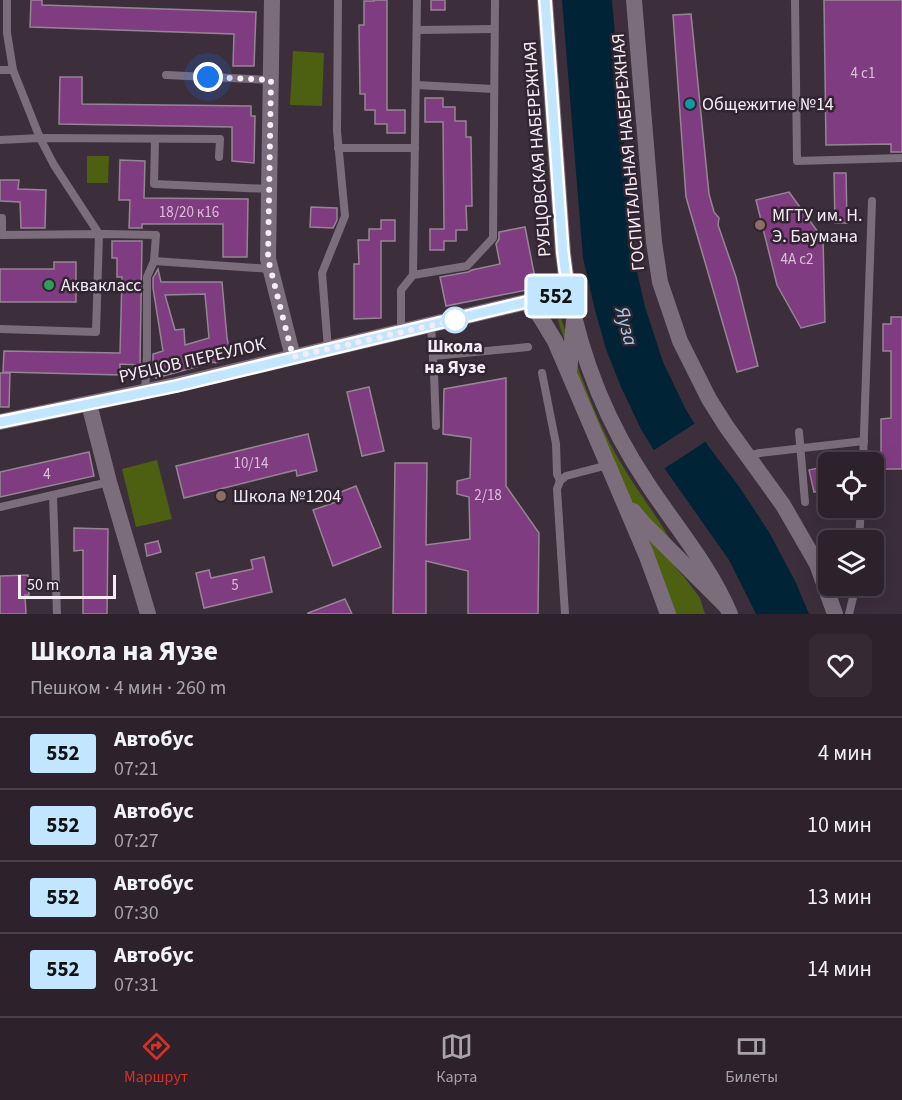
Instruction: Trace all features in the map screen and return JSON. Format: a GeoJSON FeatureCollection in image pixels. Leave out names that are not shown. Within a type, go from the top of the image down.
{"type":"FeatureCollection","features":[{"type":"Feature","properties":{"kind":"street"},"geometry":{"type":"LineString","coordinates":[[272,0],[268,259],[293,357]]}},
{"type":"Feature","properties":{"kind":"street","name":"РУБЦОВСКАЯ НАБЕРЕЖНАЯ"},"geometry":{"type":"LineString","coordinates":[[545,0],[563,253],[574,317],[590,370],[626,449],[713,581],[729,611]]}},
{"type":"Feature","properties":{"kind":"street","name":"ГОСПИТАЛЬНАЯ НАБЕРЕЖНАЯ"},"geometry":{"type":"LineString","coordinates":[[634,0],[654,242],[660,282],[680,341],[709,399],[783,505],[817,564],[836,614]]}},
{"type":"Feature","properties":{"kind":"street","name":"РУБЦОВ ПЕРЕУЛОК"},"geometry":{"type":"LineString","coordinates":[[0,422],[145,392],[568,292]]}},
{"type":"Feature","properties":{"kind":"street"},"geometry":{"type":"LineString","coordinates":[[526,303],[538,313],[555,341],[646,554],[668,614]]}},
{"type":"Feature","properties":{"kind":"street"},"geometry":{"type":"LineString","coordinates":[[569,373],[574,317]]}},
{"type":"Feature","properties":{"kind":"street"},"geometry":{"type":"LineString","coordinates":[[89,404],[109,482],[148,614]]}},
{"type":"Feature","properties":{"kind":"street"},"geometry":{"type":"LineString","coordinates":[[616,485],[636,516],[729,611]]}},
{"type":"Feature","properties":{"kind":"lane"},"geometry":{"type":"LineString","coordinates":[[0,329],[96,332],[99,234],[54,165],[40,138],[13,70],[7,33],[8,0]]}},
{"type":"Feature","properties":{"kind":"lane"},"geometry":{"type":"LineString","coordinates":[[328,349],[322,273],[345,216],[337,131],[338,0]]}},
{"type":"Feature","properties":{"kind":"lane"},"geometry":{"type":"LineString","coordinates":[[401,332],[401,290],[413,275],[417,0]]}},
{"type":"Feature","properties":{"kind":"lane"},"geometry":{"type":"LineString","coordinates":[[413,275],[467,266],[493,238],[495,0]]}},
{"type":"Feature","properties":{"kind":"lane"},"geometry":{"type":"LineString","coordinates":[[795,0],[797,160],[902,158]]}},
{"type":"Feature","properties":{"kind":"lane"},"geometry":{"type":"LineString","coordinates":[[417,30],[495,29]]}},
{"type":"Feature","properties":{"kind":"lane"},"geometry":{"type":"LineString","coordinates":[[0,70],[13,70]]}},
{"type":"Feature","properties":{"kind":"lane"},"geometry":{"type":"LineString","coordinates":[[166,75],[271,80]]}},
{"type":"Feature","properties":{"kind":"lane"},"geometry":{"type":"LineString","coordinates":[[416,85],[494,89]]}},
{"type":"Feature","properties":{"kind":"lane"},"geometry":{"type":"LineString","coordinates":[[0,140],[40,138],[220,140],[219,157]]}},
{"type":"Feature","properties":{"kind":"lane"},"geometry":{"type":"LineString","coordinates":[[155,139],[154,184],[269,189]]}},
{"type":"Feature","properties":{"kind":"lane"},"geometry":{"type":"LineString","coordinates":[[338,148],[415,148]]}},
{"type":"Feature","properties":{"kind":"lane"},"geometry":{"type":"LineString","coordinates":[[863,452],[872,201]]}},
{"type":"Feature","properties":{"kind":"lane"},"geometry":{"type":"LineString","coordinates":[[0,218],[2,218],[2,235],[156,235],[154,261],[147,277],[145,392]]}},
{"type":"Feature","properties":{"kind":"lane"},"geometry":{"type":"LineString","coordinates":[[154,261],[271,269]]}},
{"type":"Feature","properties":{"kind":"lane"},"geometry":{"type":"LineString","coordinates":[[431,325],[436,426]]}},
{"type":"Feature","properties":{"kind":"lane"},"geometry":{"type":"LineString","coordinates":[[434,356],[528,347]]}},
{"type":"Feature","properties":{"kind":"lane"},"geometry":{"type":"LineString","coordinates":[[542,373],[556,444],[557,474],[560,481]]}},
{"type":"Feature","properties":{"kind":"lane"},"geometry":{"type":"LineString","coordinates":[[799,432],[805,502]]}},
{"type":"Feature","properties":{"kind":"lane"},"geometry":{"type":"LineString","coordinates":[[748,456],[864,441]]}},
{"type":"Feature","properties":{"kind":"lane"},"geometry":{"type":"LineString","coordinates":[[565,614],[557,489],[560,481],[566,476],[608,465]]}},
{"type":"Feature","properties":{"kind":"lane"},"geometry":{"type":"LineString","coordinates":[[0,507],[109,482]]}},
{"type":"Feature","properties":{"kind":"lane"},"geometry":{"type":"LineString","coordinates":[[53,495],[57,614]]}},
{"type":"Feature","properties":{"kind":"lane"},"geometry":{"type":"LineString","coordinates":[[849,614],[853,596]]}},
{"type":"Feature","properties":{"kind":"green space"},"geometry":{"type":"Polygon","coordinates":[[[293,51],[324,53],[322,106],[290,105],[293,51]]]}},
{"type":"Feature","properties":{"kind":"green space"},"geometry":{"type":"Polygon","coordinates":[[[87,156],[109,156],[108,183],[87,183],[87,156]]]}},
{"type":"Feature","properties":{"kind":"green space"},"geometry":{"type":"Polygon","coordinates":[[[561,318],[586,390],[609,442],[679,556],[643,520],[616,481],[560,327],[558,320],[561,318]]]}},
{"type":"Feature","properties":{"kind":"green space"},"geometry":{"type":"Polygon","coordinates":[[[157,460],[172,519],[136,527],[122,469],[157,460]]]}},
{"type":"Feature","properties":{"kind":"green space"},"geometry":{"type":"Polygon","coordinates":[[[647,535],[700,598],[705,614],[671,614],[647,535]]]}},
{"type":"Feature","properties":{"kind":"water","name":"Яуза"},"geometry":{"type":"Polygon","coordinates":[[[562,0],[612,0],[634,258],[645,307],[663,362],[686,410],[769,532],[796,583],[809,614],[756,614],[729,560],[665,469],[641,429],[621,387],[606,349],[583,258],[562,0]]]}},
{"type":"Feature","properties":{"kind":"pier"},"geometry":{"type":"Polygon","coordinates":[[[697,422],[708,440],[662,470],[651,452],[697,422]]]}},
{"type":"Feature","properties":{"kind":"building"},"geometry":{"type":"Polygon","coordinates":[[[31,0],[42,0],[42,5],[256,12],[254,66],[233,66],[234,34],[30,27],[31,0]]]}},
{"type":"Feature","properties":{"kind":"building"},"geometry":{"type":"Polygon","coordinates":[[[387,0],[387,110],[405,110],[405,133],[387,133],[387,124],[375,124],[375,110],[365,110],[365,94],[360,94],[359,25],[364,25],[364,1],[387,0]]]}},
{"type":"Feature","properties":{"kind":"building"},"geometry":{"type":"Polygon","coordinates":[[[431,0],[445,0],[445,10],[431,10],[431,0]]]}},
{"type":"Feature","properties":{"kind":"building"},"geometry":{"type":"Polygon","coordinates":[[[824,0],[902,0],[902,152],[891,152],[891,144],[826,145],[824,0]]]}},
{"type":"Feature","properties":{"kind":"building","name":"Общежитие №14"},"geometry":{"type":"Polygon","coordinates":[[[691,14],[709,194],[714,212],[719,218],[718,225],[736,277],[758,366],[737,372],[686,197],[673,15],[691,14]]]}},
{"type":"Feature","properties":{"kind":"building"},"geometry":{"type":"Polygon","coordinates":[[[60,77],[82,77],[82,104],[251,106],[251,116],[255,116],[254,163],[232,161],[232,127],[59,124],[60,77]]]}},
{"type":"Feature","properties":{"kind":"building"},"geometry":{"type":"Polygon","coordinates":[[[425,98],[443,98],[443,107],[455,107],[455,121],[466,121],[466,137],[471,137],[472,206],[466,206],[467,230],[456,230],[456,241],[444,241],[444,250],[430,250],[430,229],[444,229],[443,122],[425,122],[425,98]]]}},
{"type":"Feature","properties":{"kind":"building"},"geometry":{"type":"Polygon","coordinates":[[[120,160],[145,161],[144,198],[248,199],[247,257],[223,257],[223,224],[142,224],[142,228],[129,228],[130,200],[119,200],[120,160]]]}},
{"type":"Feature","properties":{"kind":"building"},"geometry":{"type":"Polygon","coordinates":[[[834,173],[846,173],[847,223],[835,223],[834,173]]]}},
{"type":"Feature","properties":{"kind":"building"},"geometry":{"type":"Polygon","coordinates":[[[0,180],[19,180],[18,189],[46,190],[45,228],[21,228],[20,202],[0,201],[0,180]]]}},
{"type":"Feature","properties":{"kind":"building"},"geometry":{"type":"Polygon","coordinates":[[[789,192],[823,239],[825,322],[801,328],[777,285],[756,200],[789,192]]]}},
{"type":"Feature","properties":{"kind":"building"},"geometry":{"type":"Polygon","coordinates":[[[311,207],[337,208],[337,220],[333,228],[310,227],[311,207]]]}},
{"type":"Feature","properties":{"kind":"building"},"geometry":{"type":"Polygon","coordinates":[[[381,220],[395,220],[395,241],[381,241],[381,318],[354,319],[354,264],[359,264],[358,240],[369,240],[369,229],[381,229],[381,220]]]}},
{"type":"Feature","properties":{"kind":"building"},"geometry":{"type":"Polygon","coordinates":[[[525,227],[537,288],[446,306],[440,277],[500,264],[496,244],[499,232],[525,227]]]}},
{"type":"Feature","properties":{"kind":"building"},"geometry":{"type":"Polygon","coordinates":[[[112,241],[142,241],[140,365],[120,364],[120,375],[3,372],[4,351],[120,353],[122,277],[117,277],[117,258],[112,258],[112,241]]]}},
{"type":"Feature","properties":{"kind":"building"},"geometry":{"type":"Polygon","coordinates":[[[54,262],[76,262],[76,302],[0,302],[0,269],[54,269],[54,262]]]}},
{"type":"Feature","properties":{"kind":"building"},"geometry":{"type":"Polygon","coordinates":[[[158,269],[161,282],[222,282],[231,358],[156,378],[153,354],[163,351],[153,278],[158,269]],[[205,294],[165,295],[175,330],[184,329],[185,345],[209,338],[205,294]]]}},
{"type":"Feature","properties":{"kind":"building"},"geometry":{"type":"Polygon","coordinates":[[[891,317],[902,317],[902,469],[884,469],[884,452],[881,452],[881,419],[891,418],[891,351],[883,351],[883,324],[891,324],[891,317]]]}},
{"type":"Feature","properties":{"kind":"building"},"geometry":{"type":"Polygon","coordinates":[[[0,373],[10,373],[9,407],[0,407],[0,373]]]}},
{"type":"Feature","properties":{"kind":"building"},"geometry":{"type":"Polygon","coordinates":[[[506,378],[506,486],[539,533],[538,614],[468,614],[468,571],[426,561],[426,614],[393,614],[395,463],[427,463],[426,545],[470,539],[469,497],[457,494],[457,481],[470,478],[471,438],[443,434],[444,389],[506,378]]]}},
{"type":"Feature","properties":{"kind":"building"},"geometry":{"type":"Polygon","coordinates":[[[369,387],[384,451],[362,456],[347,392],[369,387]]]}},
{"type":"Feature","properties":{"kind":"building"},"geometry":{"type":"Polygon","coordinates":[[[308,434],[317,471],[297,476],[296,470],[184,498],[176,466],[308,434]]]}},
{"type":"Feature","properties":{"kind":"building"},"geometry":{"type":"Polygon","coordinates":[[[89,452],[94,476],[0,497],[0,472],[89,452]]]}},
{"type":"Feature","properties":{"kind":"building"},"geometry":{"type":"Polygon","coordinates":[[[818,468],[818,491],[814,492],[809,470],[818,468]]]}},
{"type":"Feature","properties":{"kind":"building"},"geometry":{"type":"Polygon","coordinates":[[[356,486],[381,547],[333,566],[313,510],[339,501],[336,494],[356,486]]]}},
{"type":"Feature","properties":{"kind":"building"},"geometry":{"type":"Polygon","coordinates":[[[74,528],[108,529],[107,614],[83,614],[83,550],[74,551],[74,528]]]}},
{"type":"Feature","properties":{"kind":"building"},"geometry":{"type":"Polygon","coordinates":[[[158,541],[161,552],[147,556],[145,544],[158,541]]]}},
{"type":"Feature","properties":{"kind":"building"},"geometry":{"type":"Polygon","coordinates":[[[264,557],[272,592],[204,608],[196,573],[209,570],[211,578],[253,569],[251,560],[264,557]]]}},
{"type":"Feature","properties":{"kind":"building"},"geometry":{"type":"Polygon","coordinates":[[[28,575],[29,595],[25,595],[26,614],[0,614],[0,576],[28,575]]]}},
{"type":"Feature","properties":{"kind":"building"},"geometry":{"type":"Polygon","coordinates":[[[345,599],[352,614],[308,614],[308,613],[345,599]]]}},
{"type":"Feature","properties":{"kind":"bus line","name":"552"},"geometry":{"type":"LineString","coordinates":[[0,422],[176,386],[568,292],[563,253],[545,0]]}},
{"type":"Feature","properties":{"kind":"place","name":"Общежитие №14"},"geometry":{"type":"Point","coordinates":[690,104]}},
{"type":"Feature","properties":{"kind":"place","name":"МГТУ им. Н. Э. Баумана"},"geometry":{"type":"Point","coordinates":[760,225]}},
{"type":"Feature","properties":{"kind":"place","name":"Аквакласс"},"geometry":{"type":"Point","coordinates":[49,285]}},
{"type":"Feature","properties":{"kind":"place","name":"Школа на Яузе"},"geometry":{"type":"Point","coordinates":[455,320]}},
{"type":"Feature","properties":{"kind":"place","name":"Школа №1204"},"geometry":{"type":"Point","coordinates":[221,496]}},
{"type":"Feature","properties":{"kind":"route"},"geometry":{"type":"LineString","coordinates":[[208,77],[271,80],[268,259],[293,357],[455,320]]}}]}
